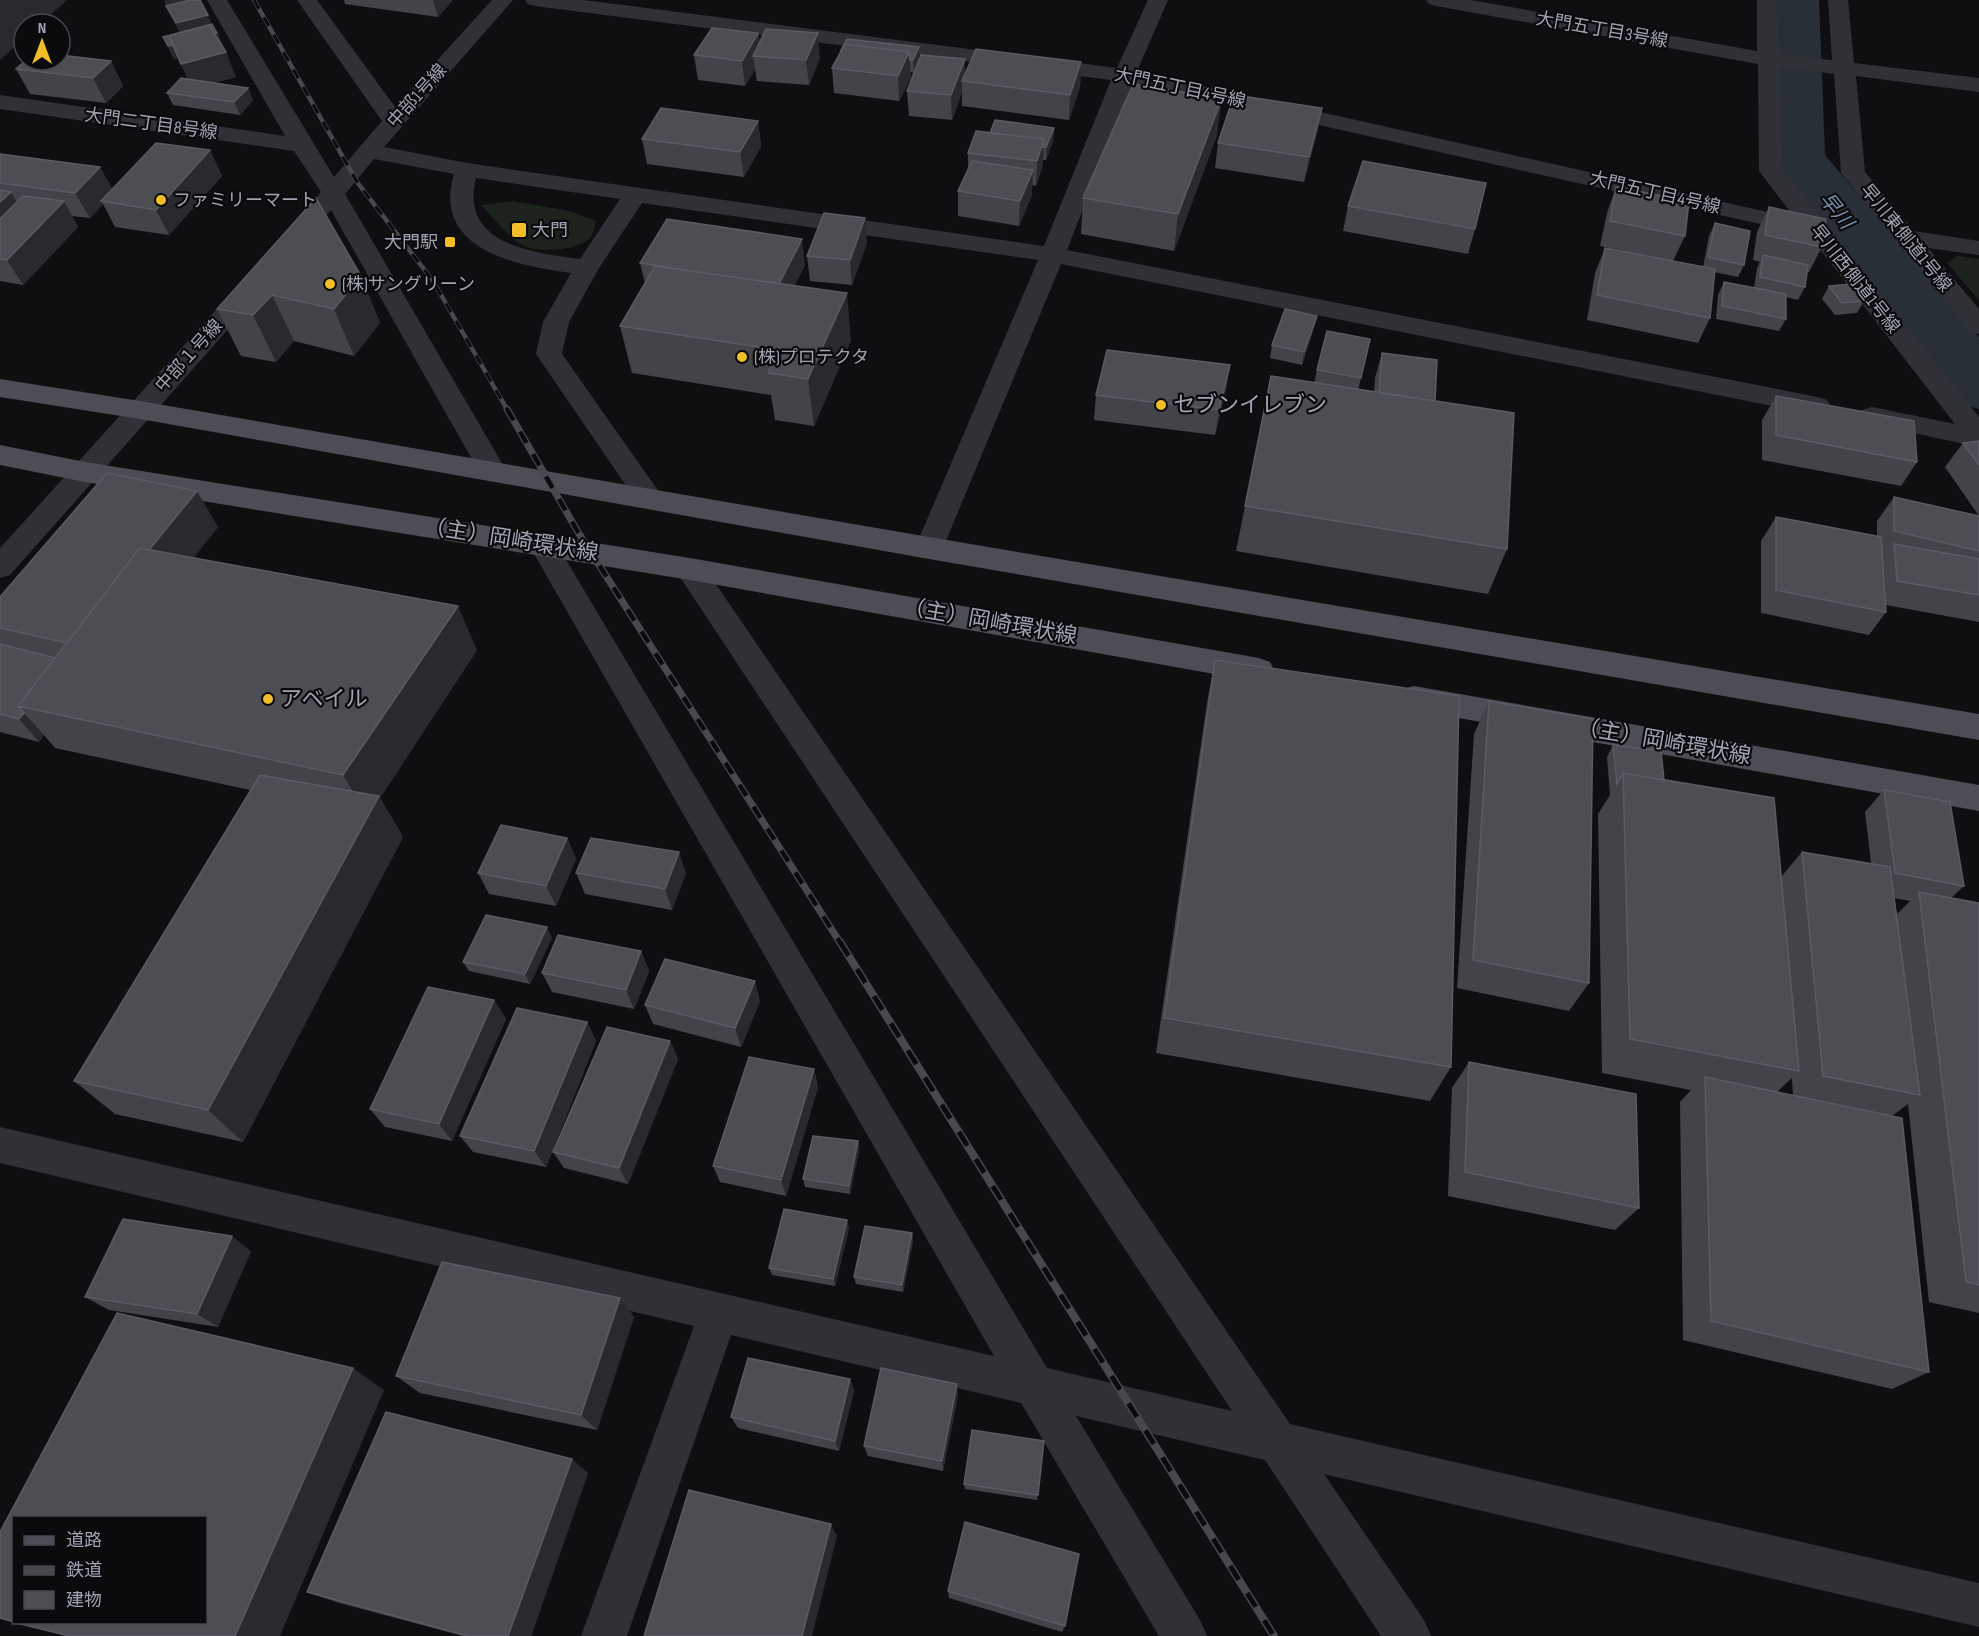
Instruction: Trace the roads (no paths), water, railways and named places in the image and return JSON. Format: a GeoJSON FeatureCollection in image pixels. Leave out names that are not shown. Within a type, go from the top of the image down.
{"type":"FeatureCollection","features":[{"type":"Feature","properties":{"kind":"main road"},"geometry":{"type":"LineString","coordinates":[[0,388],[492,470],[929,548],[1979,727]]}},
{"type":"Feature","properties":{"kind":"main road","name":"（主）岡崎環状線"},"geometry":{"type":"LineString","coordinates":[[0,455],[85,472],[690,569],[1288,675]]}},
{"type":"Feature","properties":{"kind":"main road","name":"（主）岡崎環状線"},"geometry":{"type":"LineString","coordinates":[[1382,692],[1979,798]]}},
{"type":"Feature","properties":{"kind":"street"},"geometry":{"type":"LineString","coordinates":[[217,0],[492,470]]}},
{"type":"Feature","properties":{"kind":"street"},"geometry":{"type":"LineString","coordinates":[[307,0],[394,121]]}},
{"type":"Feature","properties":{"kind":"street","name":"中部1号線"},"geometry":{"type":"LineString","coordinates":[[333,195],[394,121],[503,0]]}},
{"type":"Feature","properties":{"kind":"street","name":"大門五丁目4号線"},"geometry":{"type":"LineString","coordinates":[[535,0],[1124,75],[1816,230]]}},
{"type":"Feature","properties":{"kind":"street"},"geometry":{"type":"LineString","coordinates":[[929,548],[1053,255],[1124,75],[1158,0]]}},
{"type":"Feature","properties":{"kind":"street","name":"大門五丁目3号線"},"geometry":{"type":"LineString","coordinates":[[1436,0],[1768,60],[1843,68]]}},
{"type":"Feature","properties":{"kind":"street","name":"早川西側道1号線"},"geometry":{"type":"LineString","coordinates":[[1767,0],[1771,171],[1979,437]]}},
{"type":"Feature","properties":{"kind":"street","name":"早川東側道1号線"},"geometry":{"type":"LineString","coordinates":[[1838,0],[1853,173],[1979,326]]}},
{"type":"Feature","properties":{"kind":"street"},"geometry":{"type":"LineString","coordinates":[[1843,68],[1979,85]]}},
{"type":"Feature","properties":{"kind":"street","name":"大門二丁目8号線"},"geometry":{"type":"LineString","coordinates":[[0,102],[302,145]]}},
{"type":"Feature","properties":{"kind":"street"},"geometry":{"type":"LineString","coordinates":[[369,151],[467,170],[1053,255],[1979,437]]}},
{"type":"Feature","properties":{"kind":"street"},"geometry":{"type":"LineString","coordinates":[[467,170],[462,193],[468,222],[490,245],[517,258],[586,268]]}},
{"type":"Feature","properties":{"kind":"street","name":"中部１号線"},"geometry":{"type":"LineString","coordinates":[[0,567],[333,195]]}},
{"type":"Feature","properties":{"kind":"street"},"geometry":{"type":"LineString","coordinates":[[635,195],[586,268],[556,322],[549,354],[650,499]]}},
{"type":"Feature","properties":{"kind":"street"},"geometry":{"type":"LineString","coordinates":[[1904,237],[1979,248]]}},
{"type":"Feature","properties":{"kind":"street"},"geometry":{"type":"LineString","coordinates":[[543,545],[1034,1385],[1184,1636]]}},
{"type":"Feature","properties":{"kind":"street"},"geometry":{"type":"LineString","coordinates":[[690,569],[1408,1636]]}},
{"type":"Feature","properties":{"kind":"street"},"geometry":{"type":"LineString","coordinates":[[0,1145],[1979,1605]]}},
{"type":"Feature","properties":{"kind":"street"},"geometry":{"type":"LineString","coordinates":[[604,1636],[719,1312]]}},
{"type":"Feature","properties":{"kind":"waterway","name":"早川"},"geometry":{"type":"LineString","coordinates":[[1790,0],[1793,158],[1979,385]]}},
{"type":"Feature","properties":{"kind":"railway"},"geometry":{"type":"LineString","coordinates":[[254,0],[357,182],[433,281],[508,411]]}},
{"type":"Feature","properties":{"kind":"railway"},"geometry":{"type":"LineString","coordinates":[[507,409],[578,532],[841,944]]}},
{"type":"Feature","properties":{"kind":"railway"},"geometry":{"type":"LineString","coordinates":[[840,942],[1274,1636]]}},
{"type":"Feature","properties":{"kind":"place","name":"ファミリーマート"},"geometry":{"type":"Point","coordinates":[161,200]}},
{"type":"Feature","properties":{"kind":"place","name":"大門"},"geometry":{"type":"Point","coordinates":[519,230]}},
{"type":"Feature","properties":{"kind":"place","name":"大門駅"},"geometry":{"type":"Point","coordinates":[450,242]}},
{"type":"Feature","properties":{"kind":"place","name":"(株)サングリーン"},"geometry":{"type":"Point","coordinates":[330,284]}},
{"type":"Feature","properties":{"kind":"place","name":"(株)プロテクタ"},"geometry":{"type":"Point","coordinates":[742,357]}},
{"type":"Feature","properties":{"kind":"place","name":"セブンイレブン"},"geometry":{"type":"Point","coordinates":[1161,405]}},
{"type":"Feature","properties":{"kind":"place","name":"アベイル"},"geometry":{"type":"Point","coordinates":[268,699]}}]}
